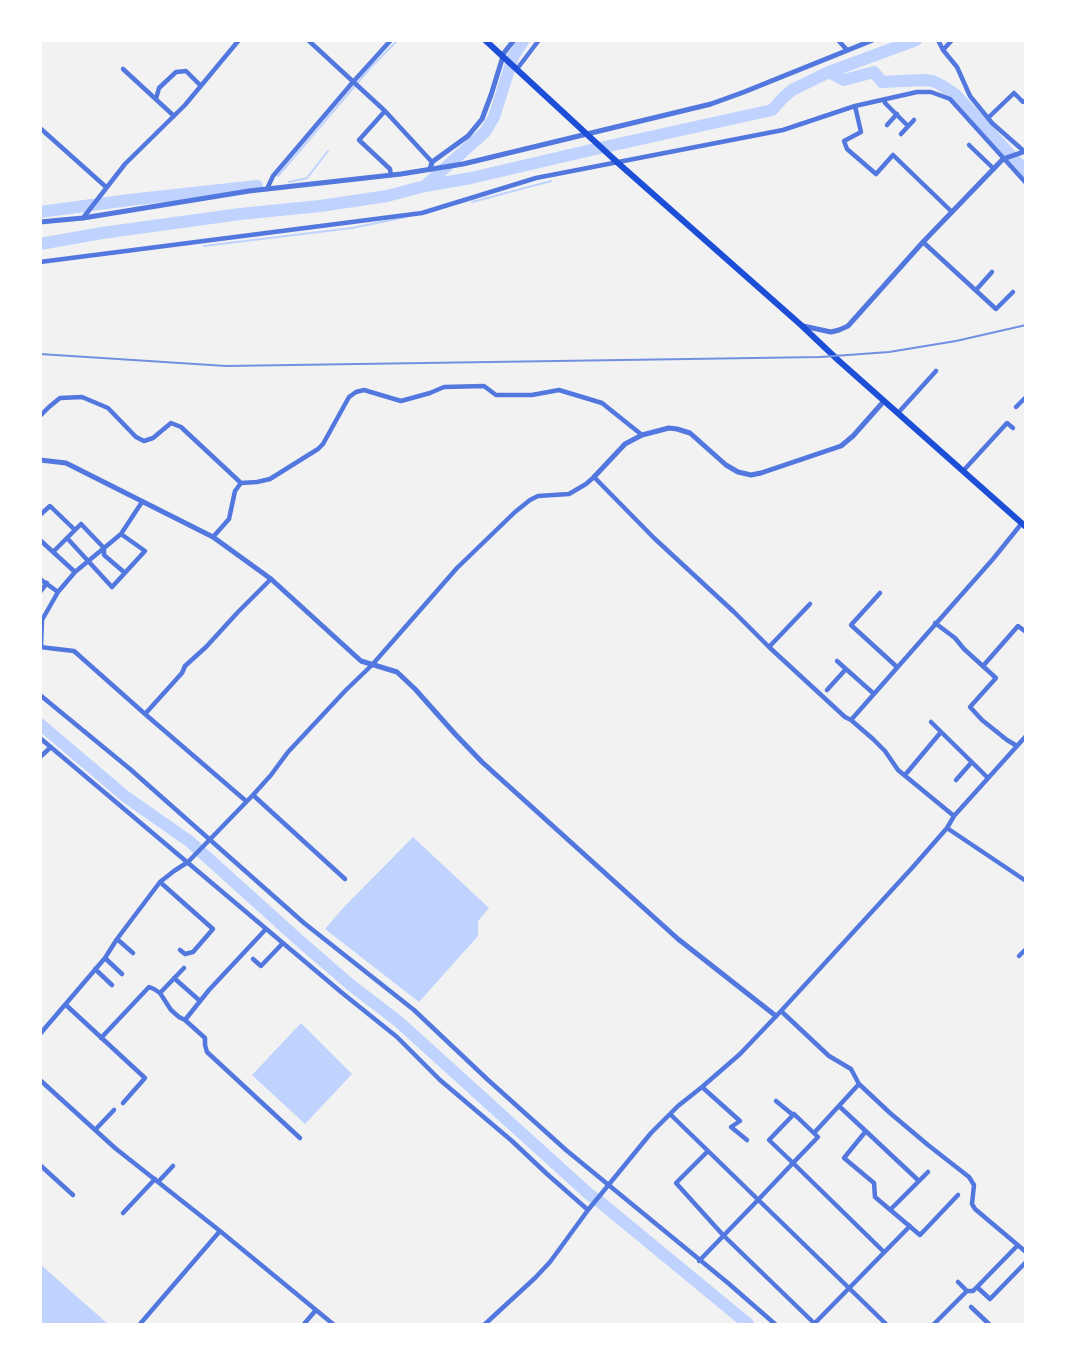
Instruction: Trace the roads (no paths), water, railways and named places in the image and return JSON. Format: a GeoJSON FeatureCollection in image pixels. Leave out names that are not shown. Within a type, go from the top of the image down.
{"type":"FeatureCollection","features":[{"type":"Feature","properties":{"kind":"main road"},"geometry":{"type":"LineString","coordinates":[[485,40],[838,360],[1024,523]]}},
{"type":"Feature","properties":{"kind":"street"},"geometry":{"type":"LineString","coordinates":[[83,218],[125,164],[174,116],[239,40]]}},
{"type":"Feature","properties":{"kind":"street"},"geometry":{"type":"LineString","coordinates":[[308,40],[386,111],[431,165]]}},
{"type":"Feature","properties":{"kind":"street"},"geometry":{"type":"LineString","coordinates":[[267,189],[273,176],[391,40]]}},
{"type":"Feature","properties":{"kind":"street"},"geometry":{"type":"LineString","coordinates":[[431,165],[468,136],[482,119],[505,58],[504,53],[514,40]]}},
{"type":"Feature","properties":{"kind":"street"},"geometry":{"type":"LineString","coordinates":[[516,69],[539,40]]}},
{"type":"Feature","properties":{"kind":"street"},"geometry":{"type":"LineString","coordinates":[[838,40],[847,50]]}},
{"type":"Feature","properties":{"kind":"street"},"geometry":{"type":"LineString","coordinates":[[40,222],[83,218],[267,189],[391,175],[431,165],[463,164],[711,104],[873,40]]}},
{"type":"Feature","properties":{"kind":"street"},"geometry":{"type":"LineString","coordinates":[[801,325],[831,332],[848,326],[923,242],[1004,159],[1024,152],[992,123],[970,96],[957,67],[941,48],[938,40]]}},
{"type":"Feature","properties":{"kind":"street"},"geometry":{"type":"LineString","coordinates":[[941,48],[952,40]]}},
{"type":"Feature","properties":{"kind":"street"},"geometry":{"type":"LineString","coordinates":[[123,69],[174,116]]}},
{"type":"Feature","properties":{"kind":"street"},"geometry":{"type":"LineString","coordinates":[[156,99],[159,88],[176,72],[186,71],[201,86]]}},
{"type":"Feature","properties":{"kind":"street"},"geometry":{"type":"LineString","coordinates":[[40,262],[422,213],[536,178],[783,130],[855,106],[917,92],[931,92],[950,99],[1026,183]]}},
{"type":"Feature","properties":{"kind":"street"},"geometry":{"type":"LineString","coordinates":[[989,117],[1014,93],[1023,102],[1026,100]]}},
{"type":"Feature","properties":{"kind":"street"},"geometry":{"type":"LineString","coordinates":[[885,99],[885,103],[909,126]]}},
{"type":"Feature","properties":{"kind":"street"},"geometry":{"type":"LineString","coordinates":[[855,106],[861,132],[843,141],[847,149],[876,174],[893,155],[952,212]]}},
{"type":"Feature","properties":{"kind":"street"},"geometry":{"type":"LineString","coordinates":[[386,111],[359,140],[390,169],[391,175]]}},
{"type":"Feature","properties":{"kind":"street"},"geometry":{"type":"LineString","coordinates":[[887,125],[897,114]]}},
{"type":"Feature","properties":{"kind":"street"},"geometry":{"type":"LineString","coordinates":[[901,134],[914,120]]}},
{"type":"Feature","properties":{"kind":"street"},"geometry":{"type":"LineString","coordinates":[[40,128],[106,187]]}},
{"type":"Feature","properties":{"kind":"street"},"geometry":{"type":"LineString","coordinates":[[969,145],[994,169]]}},
{"type":"Feature","properties":{"kind":"street"},"geometry":{"type":"LineString","coordinates":[[923,242],[996,309],[1013,292]]}},
{"type":"Feature","properties":{"kind":"street"},"geometry":{"type":"LineString","coordinates":[[976,290],[992,272]]}},
{"type":"Feature","properties":{"kind":"street"},"geometry":{"type":"LineString","coordinates":[[898,413],[936,371]]}},
{"type":"Feature","properties":{"kind":"street"},"geometry":{"type":"LineString","coordinates":[[40,416],[60,398],[82,397],[108,408],[136,437],[144,441],[153,438],[171,423],[181,427],[241,483],[270,479],[318,449],[349,397],[364,390],[401,401],[444,387],[484,386],[496,395],[532,395],[559,390],[602,403],[642,435]]}},
{"type":"Feature","properties":{"kind":"street"},"geometry":{"type":"LineString","coordinates":[[1016,407],[1026,397]]}},
{"type":"Feature","properties":{"kind":"street"},"geometry":{"type":"LineString","coordinates":[[40,1034],[105,958],[160,882],[189,861],[208,842],[271,775],[288,752],[372,665],[457,568],[530,500],[538,496],[569,494],[594,477],[625,444],[642,435],[669,428],[684,430],[695,437],[732,470],[752,475],[761,473],[841,446],[884,401]]}},
{"type":"Feature","properties":{"kind":"street"},"geometry":{"type":"LineString","coordinates":[[963,471],[1007,423],[1013,428]]}},
{"type":"Feature","properties":{"kind":"street"},"geometry":{"type":"LineString","coordinates":[[40,460],[66,463],[213,537],[271,579],[361,661],[397,672],[483,762],[678,939],[776,1016]]}},
{"type":"Feature","properties":{"kind":"street"},"geometry":{"type":"LineString","coordinates":[[594,477],[654,538],[769,647],[885,751],[898,770],[954,816]]}},
{"type":"Feature","properties":{"kind":"street"},"geometry":{"type":"LineString","coordinates":[[213,537],[228,519],[235,491],[241,483]]}},
{"type":"Feature","properties":{"kind":"street"},"geometry":{"type":"LineString","coordinates":[[142,502],[121,534],[75,572],[58,592],[42,620],[41,647],[74,651],[246,801]]}},
{"type":"Feature","properties":{"kind":"street"},"geometry":{"type":"LineString","coordinates":[[40,516],[50,506],[75,530]]}},
{"type":"Feature","properties":{"kind":"street"},"geometry":{"type":"LineString","coordinates":[[851,720],[1024,523]]}},
{"type":"Feature","properties":{"kind":"street"},"geometry":{"type":"LineString","coordinates":[[53,552],[81,524],[104,548],[104,555],[125,573]]}},
{"type":"Feature","properties":{"kind":"street"},"geometry":{"type":"LineString","coordinates":[[67,538],[112,587],[145,551],[121,534]]}},
{"type":"Feature","properties":{"kind":"street"},"geometry":{"type":"LineString","coordinates":[[40,540],[75,572]]}},
{"type":"Feature","properties":{"kind":"street"},"geometry":{"type":"LineString","coordinates":[[40,579],[58,592]]}},
{"type":"Feature","properties":{"kind":"street"},"geometry":{"type":"LineString","coordinates":[[145,714],[182,673],[185,666],[271,579]]}},
{"type":"Feature","properties":{"kind":"street"},"geometry":{"type":"LineString","coordinates":[[40,592],[47,583]]}},
{"type":"Feature","properties":{"kind":"street"},"geometry":{"type":"LineString","coordinates":[[880,593],[851,626],[897,667]]}},
{"type":"Feature","properties":{"kind":"street"},"geometry":{"type":"LineString","coordinates":[[769,647],[810,604]]}},
{"type":"Feature","properties":{"kind":"street"},"geometry":{"type":"LineString","coordinates":[[935,623],[955,638],[996,678],[970,706],[982,720],[1017,746]]}},
{"type":"Feature","properties":{"kind":"street"},"geometry":{"type":"LineString","coordinates":[[983,666],[1018,626],[1026,632]]}},
{"type":"Feature","properties":{"kind":"street"},"geometry":{"type":"LineString","coordinates":[[837,661],[873,693]]}},
{"type":"Feature","properties":{"kind":"street"},"geometry":{"type":"LineString","coordinates":[[827,690],[846,669]]}},
{"type":"Feature","properties":{"kind":"street"},"geometry":{"type":"LineString","coordinates":[[40,695],[130,770],[208,842],[304,923],[414,1010],[607,1187],[728,1283],[775,1324]]}},
{"type":"Feature","properties":{"kind":"street"},"geometry":{"type":"LineString","coordinates":[[931,722],[988,778]]}},
{"type":"Feature","properties":{"kind":"street"},"geometry":{"type":"LineString","coordinates":[[905,775],[941,732]]}},
{"type":"Feature","properties":{"kind":"street"},"geometry":{"type":"LineString","coordinates":[[485,1324],[535,1278],[556,1254],[589,1209],[651,1133],[678,1106],[740,1054],[781,1011],[912,868],[947,828],[954,816],[1026,736]]}},
{"type":"Feature","properties":{"kind":"street"},"geometry":{"type":"LineString","coordinates":[[40,738],[189,861],[340,992],[397,1037],[440,1080],[589,1209]]}},
{"type":"Feature","properties":{"kind":"street"},"geometry":{"type":"LineString","coordinates":[[40,757],[51,747]]}},
{"type":"Feature","properties":{"kind":"street"},"geometry":{"type":"LineString","coordinates":[[956,780],[971,763]]}},
{"type":"Feature","properties":{"kind":"street"},"geometry":{"type":"LineString","coordinates":[[252,795],[345,879]]}},
{"type":"Feature","properties":{"kind":"street"},"geometry":{"type":"LineString","coordinates":[[947,828],[1026,881]]}},
{"type":"Feature","properties":{"kind":"street"},"geometry":{"type":"LineString","coordinates":[[160,882],[213,929],[193,951],[185,954],[180,950]]}},
{"type":"Feature","properties":{"kind":"street"},"geometry":{"type":"LineString","coordinates":[[185,1020],[213,985],[266,929]]}},
{"type":"Feature","properties":{"kind":"street"},"geometry":{"type":"LineString","coordinates":[[117,939],[133,953]]}},
{"type":"Feature","properties":{"kind":"street"},"geometry":{"type":"LineString","coordinates":[[253,959],[261,966],[283,943]]}},
{"type":"Feature","properties":{"kind":"street"},"geometry":{"type":"LineString","coordinates":[[1019,956],[1026,948]]}},
{"type":"Feature","properties":{"kind":"street"},"geometry":{"type":"LineString","coordinates":[[105,958],[122,974]]}},
{"type":"Feature","properties":{"kind":"street"},"geometry":{"type":"LineString","coordinates":[[160,993],[184,968]]}},
{"type":"Feature","properties":{"kind":"street"},"geometry":{"type":"LineString","coordinates":[[95,969],[112,985]]}},
{"type":"Feature","properties":{"kind":"street"},"geometry":{"type":"LineString","coordinates":[[174,978],[200,1001]]}},
{"type":"Feature","properties":{"kind":"street"},"geometry":{"type":"LineString","coordinates":[[101,1038],[149,987],[154,989],[160,993],[171,1010],[206,1038],[207,1052],[300,1138]]}},
{"type":"Feature","properties":{"kind":"street"},"geometry":{"type":"LineString","coordinates":[[66,1005],[145,1078],[123,1103]]}},
{"type":"Feature","properties":{"kind":"street"},"geometry":{"type":"LineString","coordinates":[[781,1011],[829,1056],[851,1069],[859,1084],[928,1145],[969,1177],[974,1185],[972,1204],[975,1209],[1023,1248],[973,1291],[967,1291],[958,1282]]}},
{"type":"Feature","properties":{"kind":"street"},"geometry":{"type":"LineString","coordinates":[[40,1080],[95,1131],[333,1324]]}},
{"type":"Feature","properties":{"kind":"street"},"geometry":{"type":"LineString","coordinates":[[814,1133],[859,1084]]}},
{"type":"Feature","properties":{"kind":"street"},"geometry":{"type":"LineString","coordinates":[[702,1087],[740,1120],[731,1127],[747,1140]]}},
{"type":"Feature","properties":{"kind":"street"},"geometry":{"type":"LineString","coordinates":[[699,1261],[818,1137],[777,1101]]}},
{"type":"Feature","properties":{"kind":"street"},"geometry":{"type":"LineString","coordinates":[[839,1106],[919,1181]]}},
{"type":"Feature","properties":{"kind":"street"},"geometry":{"type":"LineString","coordinates":[[95,1131],[114,1110]]}},
{"type":"Feature","properties":{"kind":"street"},"geometry":{"type":"LineString","coordinates":[[670,1114],[886,1324]]}},
{"type":"Feature","properties":{"kind":"street"},"geometry":{"type":"LineString","coordinates":[[793,1115],[768,1140],[884,1252]]}},
{"type":"Feature","properties":{"kind":"street"},"geometry":{"type":"LineString","coordinates":[[866,1131],[844,1158],[874,1183],[875,1197],[920,1235],[958,1195]]}},
{"type":"Feature","properties":{"kind":"street"},"geometry":{"type":"LineString","coordinates":[[708,1151],[676,1183],[723,1235],[815,1324],[910,1226]]}},
{"type":"Feature","properties":{"kind":"street"},"geometry":{"type":"LineString","coordinates":[[40,1165],[73,1195]]}},
{"type":"Feature","properties":{"kind":"street"},"geometry":{"type":"LineString","coordinates":[[123,1213],[173,1166]]}},
{"type":"Feature","properties":{"kind":"street"},"geometry":{"type":"LineString","coordinates":[[890,1210],[928,1172]]}},
{"type":"Feature","properties":{"kind":"street"},"geometry":{"type":"LineString","coordinates":[[140,1324],[220,1231]]}},
{"type":"Feature","properties":{"kind":"street"},"geometry":{"type":"LineString","coordinates":[[977,1287],[990,1299],[1026,1262]]}},
{"type":"Feature","properties":{"kind":"street"},"geometry":{"type":"LineString","coordinates":[[934,1324],[967,1291]]}},
{"type":"Feature","properties":{"kind":"street"},"geometry":{"type":"LineString","coordinates":[[971,1307],[989,1324]]}},
{"type":"Feature","properties":{"kind":"street"},"geometry":{"type":"LineString","coordinates":[[304,1324],[316,1310]]}},
{"type":"Feature","properties":{"kind":"water"},"geometry":{"type":"Polygon","coordinates":[[[413,837],[489,908],[478,921],[478,936],[419,1002],[325,929],[413,837]]]}},
{"type":"Feature","properties":{"kind":"water"},"geometry":{"type":"Polygon","coordinates":[[[301,1023],[352,1074],[305,1124],[252,1075],[301,1023]]]}},
{"type":"Feature","properties":{"kind":"water"},"geometry":{"type":"Polygon","coordinates":[[[41,1265],[108,1324],[41,1324],[41,1265]]]}},
{"type":"Feature","properties":{"kind":"waterway"},"geometry":{"type":"LineString","coordinates":[[278,176],[371,67],[398,40]]}},
{"type":"Feature","properties":{"kind":"waterway"},"geometry":{"type":"LineString","coordinates":[[426,185],[485,132],[494,117],[513,57],[524,40]]}},
{"type":"Feature","properties":{"kind":"waterway"},"geometry":{"type":"LineString","coordinates":[[40,244],[102,233],[387,196],[772,110],[792,90],[829,72],[916,40]]}},
{"type":"Feature","properties":{"kind":"waterway"},"geometry":{"type":"LineString","coordinates":[[829,72],[844,80],[874,72],[882,82],[923,80],[941,85],[956,95],[1026,172]]}},
{"type":"Feature","properties":{"kind":"waterway"},"geometry":{"type":"LineString","coordinates":[[289,182],[307,178],[328,151]]}},
{"type":"Feature","properties":{"kind":"waterway"},"geometry":{"type":"LineString","coordinates":[[472,202],[551,181]]}},
{"type":"Feature","properties":{"kind":"waterway"},"geometry":{"type":"LineString","coordinates":[[40,212],[257,186]]}},
{"type":"Feature","properties":{"kind":"waterway"},"geometry":{"type":"LineString","coordinates":[[204,246],[352,228],[406,217]]}},
{"type":"Feature","properties":{"kind":"waterway"},"geometry":{"type":"LineString","coordinates":[[40,724],[126,797],[189,841],[352,986],[399,1022],[590,1195],[748,1324]]}},
{"type":"Feature","properties":{"kind":"railway"},"geometry":{"type":"LineString","coordinates":[[40,354],[226,366],[820,357],[889,352],[956,341],[1026,325]]}}]}
